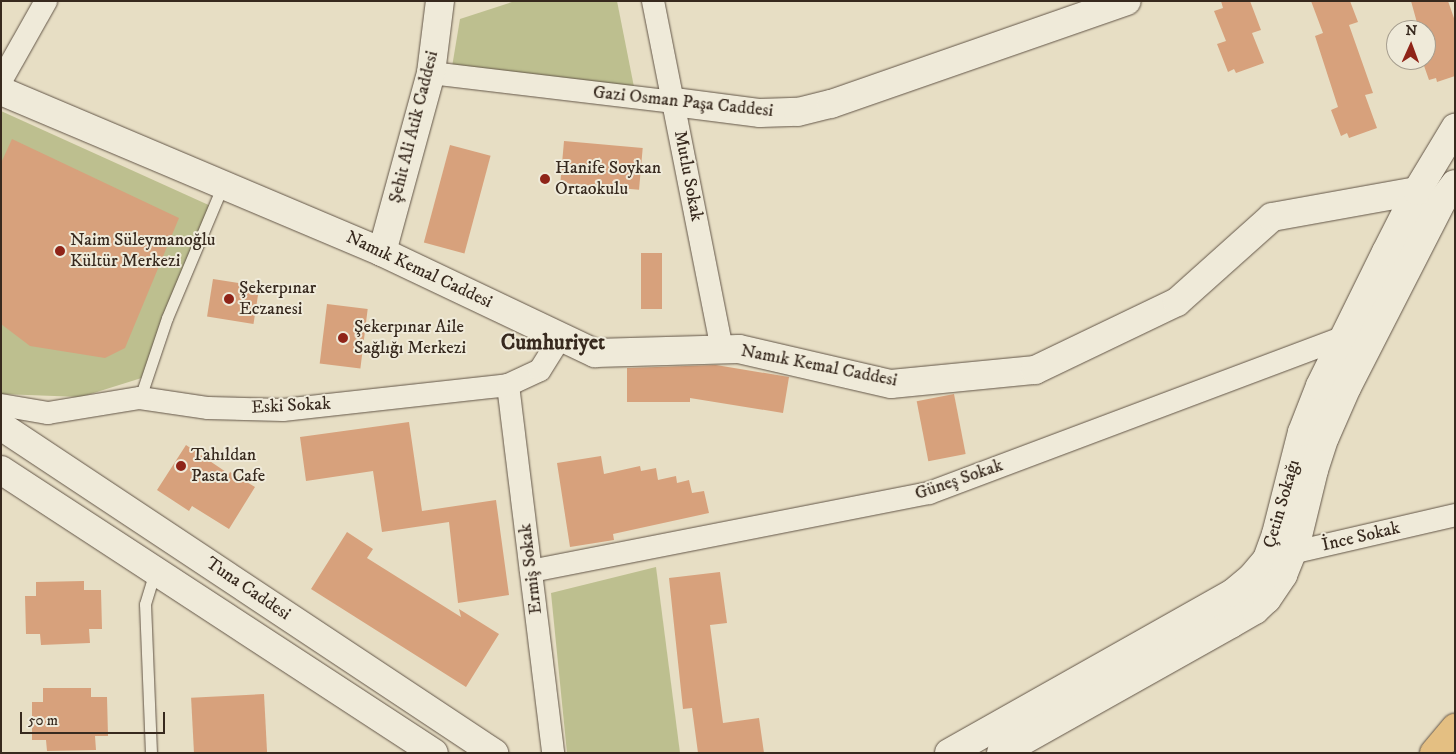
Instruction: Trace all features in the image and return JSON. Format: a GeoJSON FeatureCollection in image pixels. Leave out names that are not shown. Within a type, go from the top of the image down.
{"type":"FeatureCollection","features":[{"type":"Feature","properties":{"kind":"highway"},"geometry":{"type":"LineString","coordinates":[[1434,753],[1455,728]]}},
{"type":"Feature","properties":{"kind":"street"},"geometry":{"type":"LineString","coordinates":[[1,81],[46,1]]}},
{"type":"Feature","properties":{"kind":"street","name":"Şehit Ali Atik Caddesi"},"geometry":{"type":"LineString","coordinates":[[382,252],[431,73],[440,1]]}},
{"type":"Feature","properties":{"kind":"street","name":"Mutlu Sokak"},"geometry":{"type":"LineString","coordinates":[[653,1],[722,350]]}},
{"type":"Feature","properties":{"kind":"street","name":"Gazi Osman Paşa Caddesi"},"geometry":{"type":"LineString","coordinates":[[431,73],[760,112],[798,112],[831,104],[1127,1]]}},
{"type":"Feature","properties":{"kind":"street","name":"Namık Kemal Caddesi"},"geometry":{"type":"LineString","coordinates":[[1,91],[382,252],[595,353],[739,349],[891,384],[1035,370],[1177,302],[1272,217],[1418,191]]}},
{"type":"Feature","properties":{"kind":"street"},"geometry":{"type":"LineString","coordinates":[[1418,191],[1455,128]]}},
{"type":"Feature","properties":{"kind":"street","name":"Çetin Sokağı"},"geometry":{"type":"LineString","coordinates":[[949,753],[1234,593],[1252,576],[1279,556],[1276,534],[1302,432],[1342,338],[1418,191]]}},
{"type":"Feature","properties":{"kind":"street"},"geometry":{"type":"LineString","coordinates":[[1001,753],[1255,610],[1275,588],[1279,556],[1297,540],[1314,470],[1328,429],[1346,387],[1451,199]]}},
{"type":"Feature","properties":{"kind":"street","name":"Eski Sokak"},"geometry":{"type":"LineString","coordinates":[[1,405],[48,413],[140,398],[208,408],[283,410],[508,385],[540,370],[561,337]]}},
{"type":"Feature","properties":{"kind":"street","name":"Güneş Sokak"},"geometry":{"type":"LineString","coordinates":[[531,571],[930,493],[1342,338]]}},
{"type":"Feature","properties":{"kind":"street","name":"Ermiş Sokak"},"geometry":{"type":"LineString","coordinates":[[508,385],[553,753]]}},
{"type":"Feature","properties":{"kind":"street","name":"Tuna Caddesi"},"geometry":{"type":"LineString","coordinates":[[1,426],[494,753]]}},
{"type":"Feature","properties":{"kind":"street","name":"Tuna Caddesi"},"geometry":{"type":"LineString","coordinates":[[1,470],[434,753]]}},
{"type":"Feature","properties":{"kind":"street","name":"İnce Sokak"},"geometry":{"type":"LineString","coordinates":[[1279,556],[1455,515]]}},
{"type":"Feature","properties":{"kind":"lane"},"geometry":{"type":"LineString","coordinates":[[140,398],[167,318],[223,185]]}},
{"type":"Feature","properties":{"kind":"lane"},"geometry":{"type":"LineString","coordinates":[[151,753],[146,604],[155,570]]}},
{"type":"Feature","properties":{"kind":"green space"},"geometry":{"type":"Polygon","coordinates":[[[515,1],[617,1],[634,87],[452,67],[460,19],[515,1]]]}},
{"type":"Feature","properties":{"kind":"green space"},"geometry":{"type":"Polygon","coordinates":[[[1,111],[213,207],[151,375],[81,397],[1,394],[1,111]]]}},
{"type":"Feature","properties":{"kind":"green space"},"geometry":{"type":"Polygon","coordinates":[[[656,567],[680,753],[567,753],[551,593],[656,567]]]}},
{"type":"Feature","properties":{"kind":"building"},"geometry":{"type":"Polygon","coordinates":[[[1221,1],[1250,1],[1261,30],[1252,33],[1264,63],[1236,73],[1234,69],[1228,72],[1217,44],[1226,41],[1214,11],[1223,8],[1221,1]]]}},
{"type":"Feature","properties":{"kind":"building"},"geometry":{"type":"Polygon","coordinates":[[[1311,1],[1350,1],[1358,22],[1349,25],[1373,93],[1365,95],[1377,128],[1349,138],[1347,133],[1341,136],[1331,110],[1338,107],[1315,36],[1323,33],[1311,1]]]}},
{"type":"Feature","properties":{"kind":"building"},"geometry":{"type":"Polygon","coordinates":[[[1411,1],[1448,1],[1455,21],[1455,76],[1437,82],[1436,78],[1429,80],[1426,70],[1436,70],[1436,20],[1416,20],[1411,1]]]}},
{"type":"Feature","properties":{"kind":"building"},"geometry":{"type":"Polygon","coordinates":[[[12,139],[179,218],[125,348],[105,358],[30,346],[1,324],[1,163],[12,139]]]}},
{"type":"Feature","properties":{"kind":"building"},"geometry":{"type":"Polygon","coordinates":[[[564,141],[643,148],[639,190],[560,183],[564,141]]]}},
{"type":"Feature","properties":{"kind":"building"},"geometry":{"type":"Polygon","coordinates":[[[450,145],[491,156],[464,253],[424,243],[450,145]]]}},
{"type":"Feature","properties":{"kind":"building"},"geometry":{"type":"Polygon","coordinates":[[[641,253],[662,253],[662,309],[641,309],[641,253]]]}},
{"type":"Feature","properties":{"kind":"building"},"geometry":{"type":"Polygon","coordinates":[[[213,279],[259,286],[253,324],[207,317],[213,279]]]}},
{"type":"Feature","properties":{"kind":"building"},"geometry":{"type":"Polygon","coordinates":[[[327,304],[368,309],[360,369],[320,364],[327,304]]]}},
{"type":"Feature","properties":{"kind":"building"},"geometry":{"type":"Polygon","coordinates":[[[716,365],[789,377],[783,413],[690,398],[690,402],[627,402],[627,368],[716,365]]]}},
{"type":"Feature","properties":{"kind":"building"},"geometry":{"type":"Polygon","coordinates":[[[954,394],[966,454],[928,461],[917,401],[954,394]]]}},
{"type":"Feature","properties":{"kind":"building"},"geometry":{"type":"Polygon","coordinates":[[[409,422],[422,511],[496,500],[509,595],[458,603],[449,522],[382,532],[373,471],[306,481],[300,437],[409,422]]]}},
{"type":"Feature","properties":{"kind":"building"},"geometry":{"type":"Polygon","coordinates":[[[186,445],[229,474],[230,472],[255,487],[229,529],[192,506],[189,511],[157,490],[186,445]]]}},
{"type":"Feature","properties":{"kind":"building"},"geometry":{"type":"Polygon","coordinates":[[[601,456],[604,474],[640,466],[641,471],[656,468],[658,480],[676,476],[677,483],[689,480],[692,493],[704,491],[709,513],[613,534],[614,540],[570,547],[557,463],[601,456]]]}},
{"type":"Feature","properties":{"kind":"building"},"geometry":{"type":"Polygon","coordinates":[[[347,532],[373,549],[367,558],[461,617],[459,609],[499,634],[466,687],[311,589],[347,532]]]}},
{"type":"Feature","properties":{"kind":"building"},"geometry":{"type":"Polygon","coordinates":[[[720,572],[727,623],[710,625],[723,723],[759,718],[764,753],[698,753],[692,708],[683,709],[669,578],[720,572]]]}},
{"type":"Feature","properties":{"kind":"building"},"geometry":{"type":"Polygon","coordinates":[[[84,581],[84,590],[101,590],[102,629],[89,629],[90,643],[41,645],[40,634],[26,634],[25,596],[36,596],[36,582],[84,581]]]}},
{"type":"Feature","properties":{"kind":"building"},"geometry":{"type":"Polygon","coordinates":[[[43,688],[91,688],[91,697],[107,697],[108,736],[95,736],[96,750],[47,751],[46,740],[32,740],[32,702],[43,702],[43,688]]]}},
{"type":"Feature","properties":{"kind":"building"},"geometry":{"type":"Polygon","coordinates":[[[264,694],[267,753],[194,753],[191,698],[264,694]]]}},
{"type":"Feature","properties":{"kind":"place","name":"Hanife Soykan Ortaokulu"},"geometry":{"type":"Point","coordinates":[545,179]}},
{"type":"Feature","properties":{"kind":"place","name":"Naim Süleymanoğlu Kültür Merkezi"},"geometry":{"type":"Point","coordinates":[60,251]}},
{"type":"Feature","properties":{"kind":"place","name":"Şekerpınar Eczanesi"},"geometry":{"type":"Point","coordinates":[229,299]}},
{"type":"Feature","properties":{"kind":"place","name":"Şekerpınar Aile Sağlığı Merkezi"},"geometry":{"type":"Point","coordinates":[343,338]}},
{"type":"Feature","properties":{"kind":"place","name":"Tahıldan Pasta Cafe"},"geometry":{"type":"Point","coordinates":[181,466]}},
{"type":"Feature","properties":{"kind":"district","name":"Cumhuriyet"},"geometry":{"type":"Point","coordinates":[553,343]}}]}
